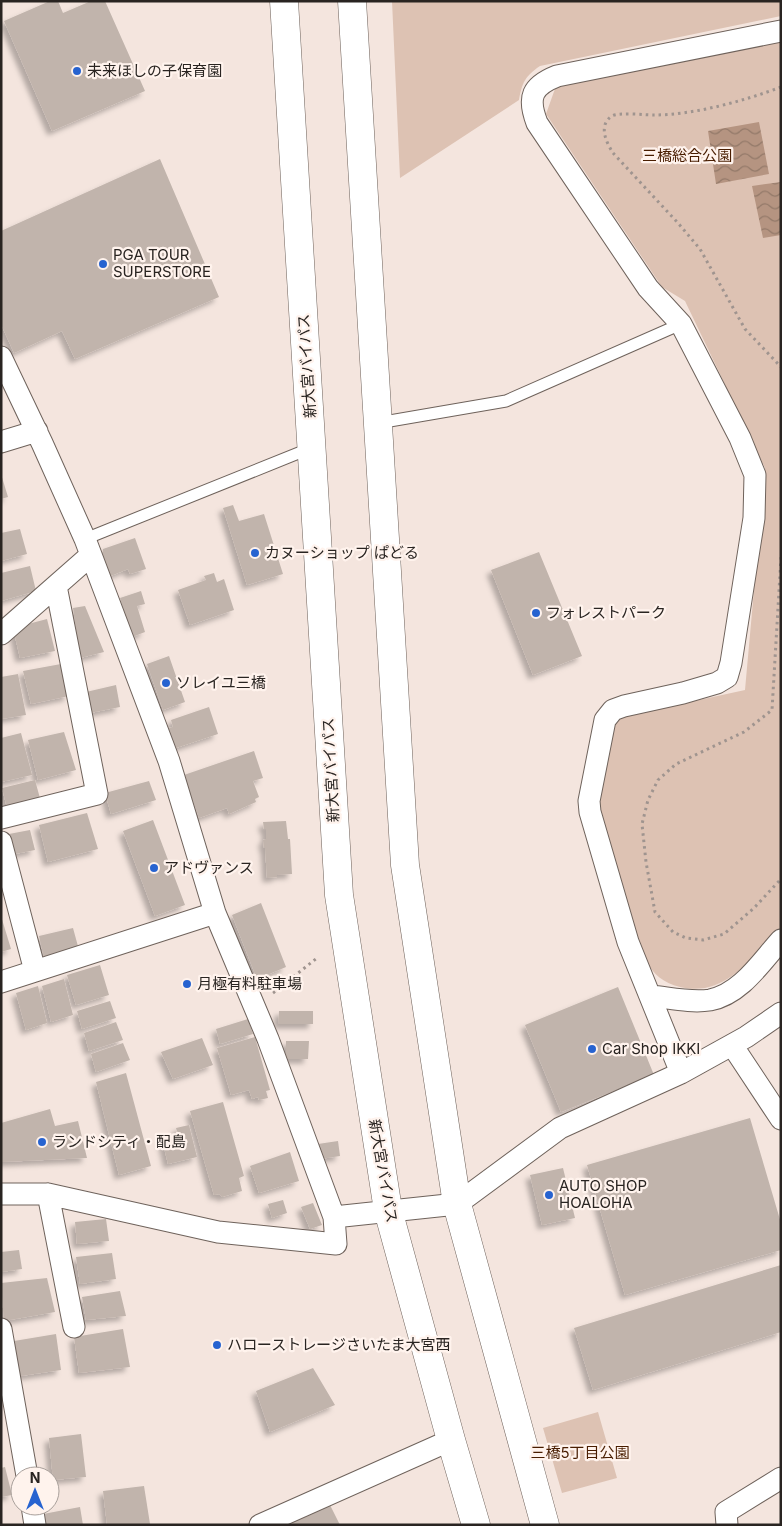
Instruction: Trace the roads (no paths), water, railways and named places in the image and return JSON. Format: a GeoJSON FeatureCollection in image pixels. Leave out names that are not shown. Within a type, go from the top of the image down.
{"type":"FeatureCollection","features":[{"type":"Feature","properties":{"kind":"highway","name":"新大宮バイパス"},"geometry":{"type":"LineString","coordinates":[[284,1],[339,895],[388,1210],[476,1525]]}},
{"type":"Feature","properties":{"kind":"highway"},"geometry":{"type":"LineString","coordinates":[[352,1],[405,865],[457,1204],[545,1525]]}},
{"type":"Feature","properties":{"kind":"street"},"geometry":{"type":"LineString","coordinates":[[681,1073],[628,942],[590,812],[589,801],[605,720],[613,710],[683,693],[727,677],[731,663],[754,518],[755,475],[740,438],[681,324],[648,288],[537,123],[533,110],[533,94],[544,81],[558,76],[781,31]]}},
{"type":"Feature","properties":{"kind":"street"},"geometry":{"type":"LineString","coordinates":[[1,357],[37,431],[88,547],[169,761],[216,913],[255,1008],[334,1217],[336,1244],[218,1232],[48,1194],[1,1194]]}},
{"type":"Feature","properties":{"kind":"street"},"geometry":{"type":"LineString","coordinates":[[1,442],[37,431]]}},
{"type":"Feature","properties":{"kind":"street"},"geometry":{"type":"LineString","coordinates":[[1,633],[56,586],[88,547]]}},
{"type":"Feature","properties":{"kind":"street"},"geometry":{"type":"LineString","coordinates":[[1,818],[96,794],[56,586]]}},
{"type":"Feature","properties":{"kind":"street"},"geometry":{"type":"LineString","coordinates":[[1,842],[35,971]]}},
{"type":"Feature","properties":{"kind":"street"},"geometry":{"type":"LineString","coordinates":[[1,982],[216,913]]}},
{"type":"Feature","properties":{"kind":"street"},"geometry":{"type":"LineString","coordinates":[[651,996],[696,1000],[722,997],[739,986],[781,940]]}},
{"type":"Feature","properties":{"kind":"street"},"geometry":{"type":"LineString","coordinates":[[334,1217],[457,1204],[560,1128],[681,1073],[746,1037],[781,1012]]}},
{"type":"Feature","properties":{"kind":"street"},"geometry":{"type":"LineString","coordinates":[[732,1044],[781,1119]]}},
{"type":"Feature","properties":{"kind":"street"},"geometry":{"type":"LineString","coordinates":[[48,1194],[74,1327]]}},
{"type":"Feature","properties":{"kind":"street"},"geometry":{"type":"LineString","coordinates":[[1,1329],[25,1466]]}},
{"type":"Feature","properties":{"kind":"street"},"geometry":{"type":"LineString","coordinates":[[260,1525],[451,1440]]}},
{"type":"Feature","properties":{"kind":"street"},"geometry":{"type":"LineString","coordinates":[[727,1525],[726,1512],[781,1478]]}},
{"type":"Feature","properties":{"kind":"lane"},"geometry":{"type":"LineString","coordinates":[[378,423],[506,401],[681,324]]}},
{"type":"Feature","properties":{"kind":"lane"},"geometry":{"type":"LineString","coordinates":[[88,547],[312,447]]}},
{"type":"Feature","properties":{"kind":"water"},"geometry":{"type":"Polygon","coordinates":[[[759,122],[769,174],[716,184],[708,131],[759,122]]]}},
{"type":"Feature","properties":{"kind":"water"},"geometry":{"type":"Polygon","coordinates":[[[781,182],[781,235],[763,238],[752,186],[781,182]]]}},
{"type":"Feature","properties":{"kind":"place","name":"未来ほしの子保育園"},"geometry":{"type":"Point","coordinates":[77,71]}},
{"type":"Feature","properties":{"kind":"place","name":"PGA TOUR SUPERSTORE"},"geometry":{"type":"Point","coordinates":[103,264]}},
{"type":"Feature","properties":{"kind":"place","name":"カヌーショップ ぱどる"},"geometry":{"type":"Point","coordinates":[255,553]}},
{"type":"Feature","properties":{"kind":"place","name":"フォレストパーク"},"geometry":{"type":"Point","coordinates":[536,613]}},
{"type":"Feature","properties":{"kind":"place","name":"ソレイユ三橋"},"geometry":{"type":"Point","coordinates":[166,683]}},
{"type":"Feature","properties":{"kind":"place","name":"アドヴァンス"},"geometry":{"type":"Point","coordinates":[154,868]}},
{"type":"Feature","properties":{"kind":"place","name":"月極有料駐車場"},"geometry":{"type":"Point","coordinates":[187,984]}},
{"type":"Feature","properties":{"kind":"place","name":"Car Shop IKKI"},"geometry":{"type":"Point","coordinates":[592,1049]}},
{"type":"Feature","properties":{"kind":"place","name":"ランドシティ・配島"},"geometry":{"type":"Point","coordinates":[42,1142]}},
{"type":"Feature","properties":{"kind":"place","name":"AUTO SHOP HOALOHA"},"geometry":{"type":"Point","coordinates":[549,1195]}},
{"type":"Feature","properties":{"kind":"place","name":"ハローストレージさいたま大宮西"},"geometry":{"type":"Point","coordinates":[217,1345]}},
{"type":"Feature","properties":{"kind":"park label","name":"三橋総合公園"},"geometry":{"type":"Point","coordinates":[687,156]}},
{"type":"Feature","properties":{"kind":"park label","name":"三橋5丁目公園"},"geometry":{"type":"Point","coordinates":[580,1453]}}]}
